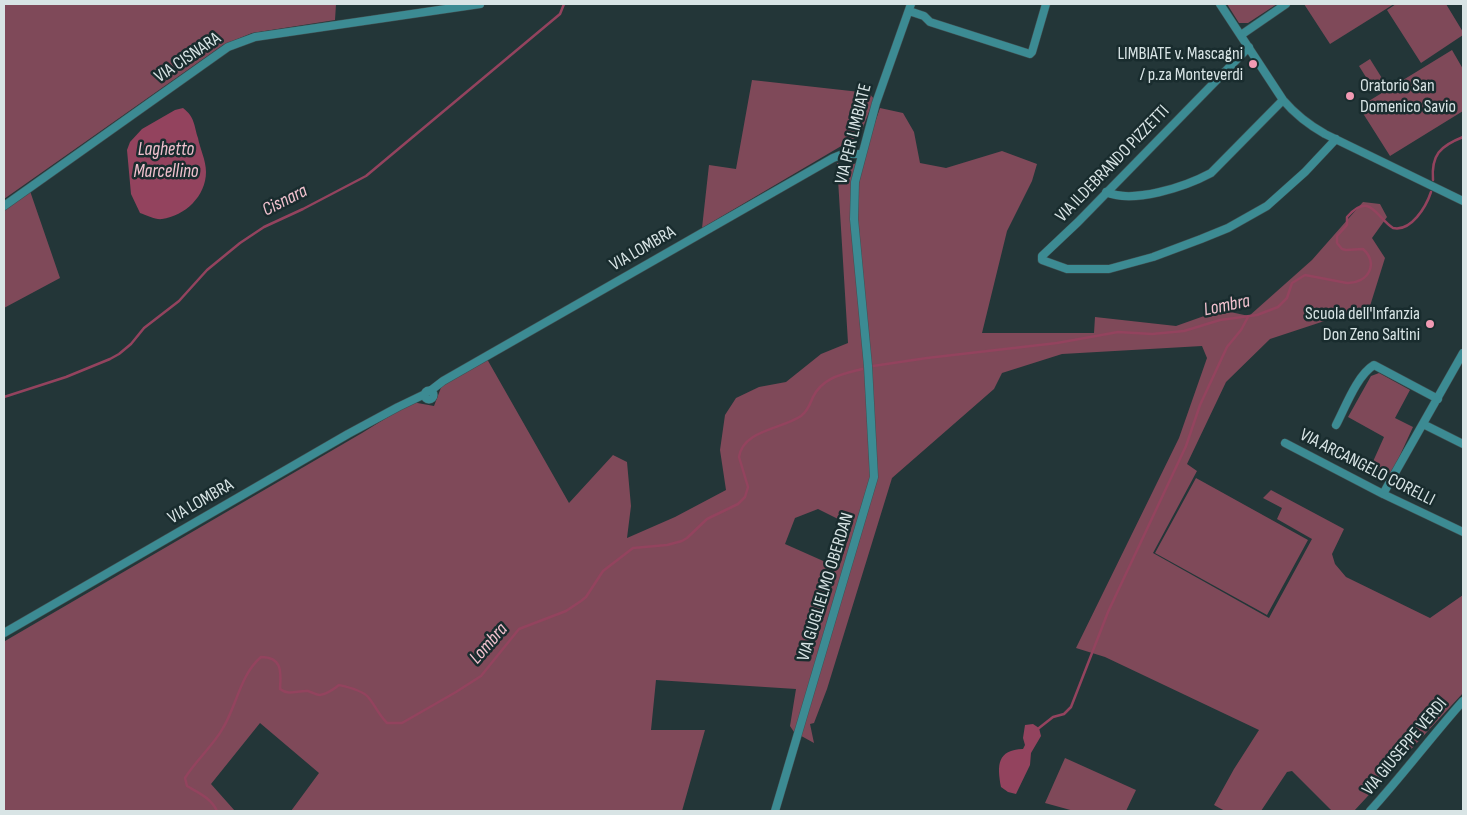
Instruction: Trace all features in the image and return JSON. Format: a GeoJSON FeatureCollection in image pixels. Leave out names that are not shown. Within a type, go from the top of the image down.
{"type":"FeatureCollection","features":[{"type":"Feature","properties":{"kind":"street","name":"VIA CISNARA"},"geometry":{"type":"LineString","coordinates":[[4,206],[228,47],[255,37],[480,4]]}},
{"type":"Feature","properties":{"kind":"street"},"geometry":{"type":"LineString","coordinates":[[910,7],[930,22],[1030,54],[1046,4]]}},
{"type":"Feature","properties":{"kind":"street"},"geometry":{"type":"LineString","coordinates":[[1220,4],[1292,111],[1325,134],[1463,201]]}},
{"type":"Feature","properties":{"kind":"street"},"geometry":{"type":"LineString","coordinates":[[1241,35],[1286,4]]}},
{"type":"Feature","properties":{"kind":"street","name":"VIA PER LIMBIATE"},"geometry":{"type":"LineString","coordinates":[[868,366],[854,219],[855,182],[876,103],[910,7]]}},
{"type":"Feature","properties":{"kind":"street","name":"VIA ILDEBRANDO PIZZETTI"},"geometry":{"type":"LineString","coordinates":[[1248,47],[1078,222],[1042,256],[1042,260],[1067,268],[1109,269],[1153,257],[1228,228],[1267,206],[1305,172],[1336,139]]}},
{"type":"Feature","properties":{"kind":"street"},"geometry":{"type":"LineString","coordinates":[[1106,192],[1116,196],[1132,197],[1186,184],[1203,177],[1210,173],[1283,100]]}},
{"type":"Feature","properties":{"kind":"street","name":"VIA LOMBRA"},"geometry":{"type":"LineString","coordinates":[[4,633],[348,434],[428,394],[442,381],[833,158],[843,154],[861,154]]}},
{"type":"Feature","properties":{"kind":"street"},"geometry":{"type":"LineString","coordinates":[[1383,494],[1438,399],[1460,368],[1463,353]]}},
{"type":"Feature","properties":{"kind":"street"},"geometry":{"type":"LineString","coordinates":[[1336,425],[1362,376],[1368,368],[1374,365],[1438,399]]}},
{"type":"Feature","properties":{"kind":"street","name":"VIA GUGLIELMO OBERDAN"},"geometry":{"type":"LineString","coordinates":[[775,811],[874,478],[868,366]]}},
{"type":"Feature","properties":{"kind":"street"},"geometry":{"type":"LineString","coordinates":[[1423,424],[1463,444]]}},
{"type":"Feature","properties":{"kind":"street","name":"VIA ARCANGELO CORELLI"},"geometry":{"type":"LineString","coordinates":[[1285,443],[1383,494],[1463,532]]}},
{"type":"Feature","properties":{"kind":"street","name":"VIA GIUSEPPE VERDI"},"geometry":{"type":"LineString","coordinates":[[1370,811],[1399,780],[1444,722],[1463,701]]}},
{"type":"Feature","properties":{"kind":"shaded area"},"geometry":{"type":"Polygon","coordinates":[[[4,4],[336,4],[335,20],[252,33],[223,45],[4,199],[4,4]]]}},
{"type":"Feature","properties":{"kind":"shaded area"},"geometry":{"type":"Polygon","coordinates":[[[1227,4],[1277,4],[1248,23],[1239,23],[1227,4]]]}},
{"type":"Feature","properties":{"kind":"shaded area"},"geometry":{"type":"Polygon","coordinates":[[[1304,4],[1394,4],[1330,44],[1304,4]]]}},
{"type":"Feature","properties":{"kind":"shaded area"},"geometry":{"type":"Polygon","coordinates":[[[1396,4],[1446,4],[1463,35],[1421,63],[1387,10],[1396,4]]]}},
{"type":"Feature","properties":{"kind":"shaded area"},"geometry":{"type":"Polygon","coordinates":[[[1452,50],[1463,69],[1463,111],[1390,156],[1359,107],[1452,50]]]}},
{"type":"Feature","properties":{"kind":"shaded area"},"geometry":{"type":"Polygon","coordinates":[[[1370,59],[1385,83],[1374,90],[1359,66],[1370,59]]]}},
{"type":"Feature","properties":{"kind":"shaded area"},"geometry":{"type":"Polygon","coordinates":[[[752,80],[869,93],[874,99],[860,135],[702,228],[709,165],[736,169],[752,80]]]}},
{"type":"Feature","properties":{"kind":"shaded area"},"geometry":{"type":"Polygon","coordinates":[[[880,108],[903,113],[914,132],[920,163],[946,168],[1002,151],[1037,164],[1032,181],[1007,231],[982,333],[1094,333],[1095,317],[1176,326],[1221,310],[1249,316],[1312,260],[1363,202],[1380,204],[1387,217],[1372,238],[1385,258],[1370,306],[1270,339],[1226,382],[1187,464],[1197,471],[1153,553],[1269,618],[1312,539],[1277,519],[1282,508],[1263,498],[1271,490],[1344,529],[1332,554],[1335,564],[1346,577],[1430,618],[1463,595],[1463,693],[1354,811],[1332,811],[1292,771],[1287,772],[1261,811],[1225,811],[1214,805],[1259,730],[1105,657],[1076,648],[1179,438],[1207,358],[1202,346],[1062,354],[1002,373],[994,389],[892,478],[827,689],[814,723],[810,724],[814,743],[794,732],[790,726],[796,689],[656,680],[651,730],[705,730],[682,811],[291,811],[319,773],[260,723],[211,784],[235,811],[4,811],[4,640],[362,433],[412,402],[434,406],[442,385],[487,359],[569,503],[613,455],[627,462],[631,506],[627,538],[675,517],[726,490],[720,450],[725,415],[736,398],[759,387],[786,382],[821,354],[848,343],[837,163],[848,167],[862,160],[880,108]],[[818,509],[795,518],[785,544],[839,568],[852,526],[818,509]]]}},
{"type":"Feature","properties":{"kind":"shaded area"},"geometry":{"type":"Polygon","coordinates":[[[30,191],[60,278],[4,308],[4,211],[30,191]]]}},
{"type":"Feature","properties":{"kind":"shaded area"},"geometry":{"type":"Polygon","coordinates":[[[1379,373],[1410,390],[1395,418],[1413,427],[1390,477],[1371,466],[1384,437],[1348,417],[1371,376],[1379,373]]]}},
{"type":"Feature","properties":{"kind":"shaded area"},"geometry":{"type":"Polygon","coordinates":[[[1196,478],[1308,540],[1267,615],[1155,553],[1196,478]]]}},
{"type":"Feature","properties":{"kind":"shaded area"},"geometry":{"type":"Polygon","coordinates":[[[1065,758],[1136,790],[1126,811],[1074,811],[1045,803],[1065,758]]]}},
{"type":"Feature","properties":{"kind":"water","name":"Laghetto Marcellino"},"geometry":{"type":"Polygon","coordinates":[[[183,108],[192,118],[195,126],[205,163],[205,181],[198,197],[186,209],[170,217],[154,218],[140,213],[131,194],[127,150],[130,142],[142,129],[175,110],[183,108]]]}},
{"type":"Feature","properties":{"kind":"water"},"geometry":{"type":"Polygon","coordinates":[[[1033,724],[1039,728],[1041,736],[1031,753],[1030,765],[1016,794],[1008,792],[1001,787],[999,766],[1001,760],[1008,752],[1023,749],[1025,745],[1023,738],[1025,725],[1033,724]]]}},
{"type":"Feature","properties":{"kind":"waterway","name":"Cisnara"},"geometry":{"type":"LineString","coordinates":[[4,397],[66,377],[119,354],[131,344],[144,328],[179,301],[207,270],[240,243],[264,227],[366,176],[560,14],[564,4]]}},
{"type":"Feature","properties":{"kind":"waterway","name":"Lombra"},"geometry":{"type":"LineString","coordinates":[[1433,180],[1434,164],[1439,152],[1448,144],[1463,137]]}},
{"type":"Feature","properties":{"kind":"waterway","name":"Lombra"},"geometry":{"type":"LineString","coordinates":[[873,366],[1057,343],[1118,332],[1152,334],[1184,331],[1220,320],[1257,315],[1278,307],[1287,298],[1292,283],[1305,275],[1347,283],[1365,277],[1371,267],[1368,255],[1363,249],[1346,250],[1342,249],[1337,243],[1337,236],[1347,225],[1347,217],[1361,206],[1367,206],[1393,228],[1400,228],[1406,226],[1417,217],[1431,192]]}},
{"type":"Feature","properties":{"kind":"waterway"},"geometry":{"type":"LineString","coordinates":[[1039,728],[1053,717],[1064,714],[1071,707],[1108,612],[1186,446],[1200,405],[1227,347],[1241,330],[1248,317]]}},
{"type":"Feature","properties":{"kind":"waterway","name":"Lombra"},"geometry":{"type":"LineString","coordinates":[[217,811],[208,799],[187,786],[185,778],[219,735],[228,719],[243,681],[261,657],[268,658],[277,663],[281,677],[280,689],[283,691],[308,691],[320,695],[339,685],[359,691],[365,695],[387,723],[402,723],[481,676],[519,629],[566,611],[581,601],[586,597],[603,571],[633,548],[667,545],[682,541],[707,519],[738,504],[745,497],[748,487],[739,457],[742,448],[748,441],[764,431],[801,416],[807,410],[817,390],[834,377],[862,369]]}},
{"type":"Feature","properties":{"kind":"place","name":"LIMBIATE v. Mascagni / p.za Monteverdi"},"geometry":{"type":"Point","coordinates":[1253,64]}},
{"type":"Feature","properties":{"kind":"place","name":"Oratorio San Domenico Savio"},"geometry":{"type":"Point","coordinates":[1350,96]}},
{"type":"Feature","properties":{"kind":"place","name":"Scuola dell'Infanzia Don Zeno Saltini"},"geometry":{"type":"Point","coordinates":[1430,324]}}]}
